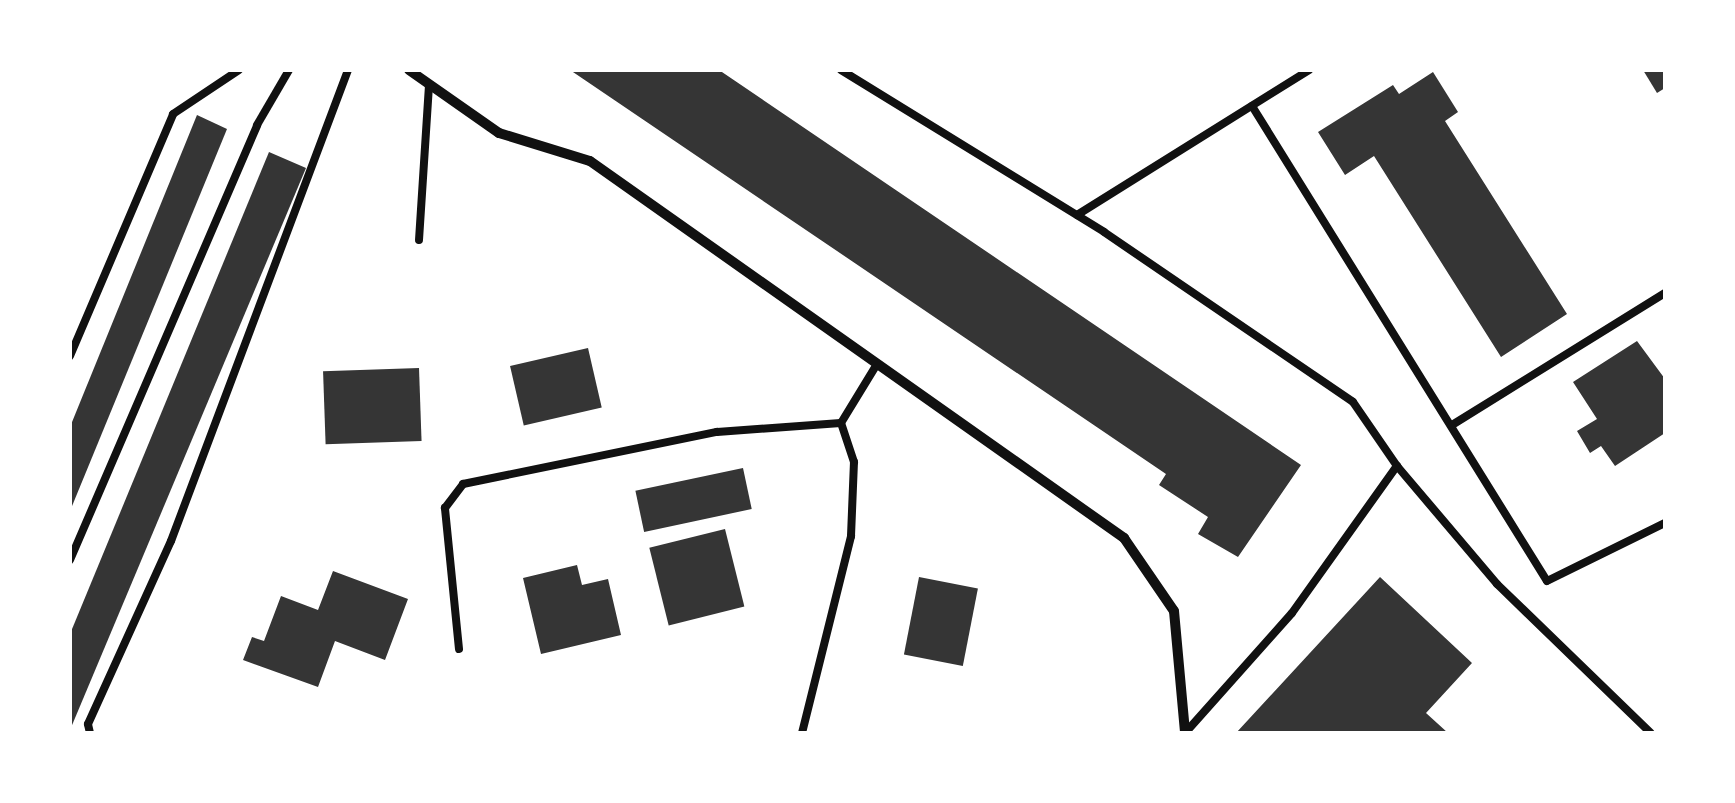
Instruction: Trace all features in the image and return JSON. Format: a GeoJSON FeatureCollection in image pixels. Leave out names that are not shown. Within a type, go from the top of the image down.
{"type":"FeatureCollection","features":[{"type":"Feature","properties":{"kind":"street"},"geometry":{"type":"LineString","coordinates":[[410,70],[500,133],[590,161],[1124,538],[1174,612],[1184,733]]}},
{"type":"Feature","properties":{"kind":"lane"},"geometry":{"type":"LineString","coordinates":[[70,356],[173,114],[238,70]]}},
{"type":"Feature","properties":{"kind":"lane"},"geometry":{"type":"LineString","coordinates":[[70,560],[258,125],[289,70]]}},
{"type":"Feature","properties":{"kind":"lane"},"geometry":{"type":"LineString","coordinates":[[90,733],[88,724],[170,541],[348,70]]}},
{"type":"Feature","properties":{"kind":"lane"},"geometry":{"type":"LineString","coordinates":[[841,70],[1076,215],[1353,402],[1397,466],[1497,584],[1651,733]]}},
{"type":"Feature","properties":{"kind":"lane"},"geometry":{"type":"LineString","coordinates":[[1076,215],[1309,70]]}},
{"type":"Feature","properties":{"kind":"lane"},"geometry":{"type":"LineString","coordinates":[[419,240],[429,85]]}},
{"type":"Feature","properties":{"kind":"lane"},"geometry":{"type":"LineString","coordinates":[[1252,106],[1546,581],[1665,522]]}},
{"type":"Feature","properties":{"kind":"lane"},"geometry":{"type":"LineString","coordinates":[[1452,426],[1665,293]]}},
{"type":"Feature","properties":{"kind":"lane"},"geometry":{"type":"LineString","coordinates":[[802,733],[851,536],[854,462],[841,423],[877,364]]}},
{"type":"Feature","properties":{"kind":"lane"},"geometry":{"type":"LineString","coordinates":[[458,648],[446,508],[463,484],[717,432],[841,423]]}},
{"type":"Feature","properties":{"kind":"lane"},"geometry":{"type":"LineString","coordinates":[[1184,733],[1292,613],[1397,466]]}},
{"type":"Feature","properties":{"kind":"building"},"geometry":{"type":"Polygon","coordinates":[[[570,70],[719,70],[1301,465],[1238,557],[1198,534],[1208,517],[1159,485],[1166,474],[570,70]]]}},
{"type":"Feature","properties":{"kind":"building"},"geometry":{"type":"Polygon","coordinates":[[[1643,70],[1665,70],[1665,88],[1657,93],[1643,70]]]}},
{"type":"Feature","properties":{"kind":"building"},"geometry":{"type":"Polygon","coordinates":[[[1433,72],[1458,112],[1445,121],[1567,314],[1501,357],[1374,156],[1345,175],[1318,132],[1393,85],[1399,94],[1433,72]]]}},
{"type":"Feature","properties":{"kind":"building"},"geometry":{"type":"Polygon","coordinates":[[[197,115],[227,129],[70,511],[70,427],[197,115]]]}},
{"type":"Feature","properties":{"kind":"building"},"geometry":{"type":"Polygon","coordinates":[[[269,152],[306,168],[70,730],[70,634],[269,152]]]}},
{"type":"Feature","properties":{"kind":"building"},"geometry":{"type":"Polygon","coordinates":[[[1637,341],[1665,379],[1665,433],[1615,466],[1601,446],[1590,453],[1577,431],[1597,419],[1573,382],[1637,341]]]}},
{"type":"Feature","properties":{"kind":"building"},"geometry":{"type":"Polygon","coordinates":[[[588,348],[602,407],[524,425],[510,366],[588,348]]]}},
{"type":"Feature","properties":{"kind":"building"},"geometry":{"type":"Polygon","coordinates":[[[419,368],[422,441],[326,444],[323,371],[419,368]]]}},
{"type":"Feature","properties":{"kind":"building"},"geometry":{"type":"Polygon","coordinates":[[[743,468],[752,509],[644,532],[635,491],[743,468]]]}},
{"type":"Feature","properties":{"kind":"building"},"geometry":{"type":"Polygon","coordinates":[[[725,529],[744,607],[669,625],[649,548],[725,529]]]}},
{"type":"Feature","properties":{"kind":"building"},"geometry":{"type":"Polygon","coordinates":[[[577,565],[582,585],[608,579],[621,635],[541,654],[523,578],[577,565]]]}},
{"type":"Feature","properties":{"kind":"building"},"geometry":{"type":"Polygon","coordinates":[[[333,571],[408,599],[385,660],[335,641],[318,687],[243,660],[252,637],[264,641],[281,596],[318,610],[333,571]]]}},
{"type":"Feature","properties":{"kind":"building"},"geometry":{"type":"Polygon","coordinates":[[[919,577],[978,588],[963,666],[904,655],[919,577]]]}},
{"type":"Feature","properties":{"kind":"building"},"geometry":{"type":"Polygon","coordinates":[[[1380,577],[1472,663],[1426,713],[1448,733],[1236,733],[1380,577]]]}}]}
